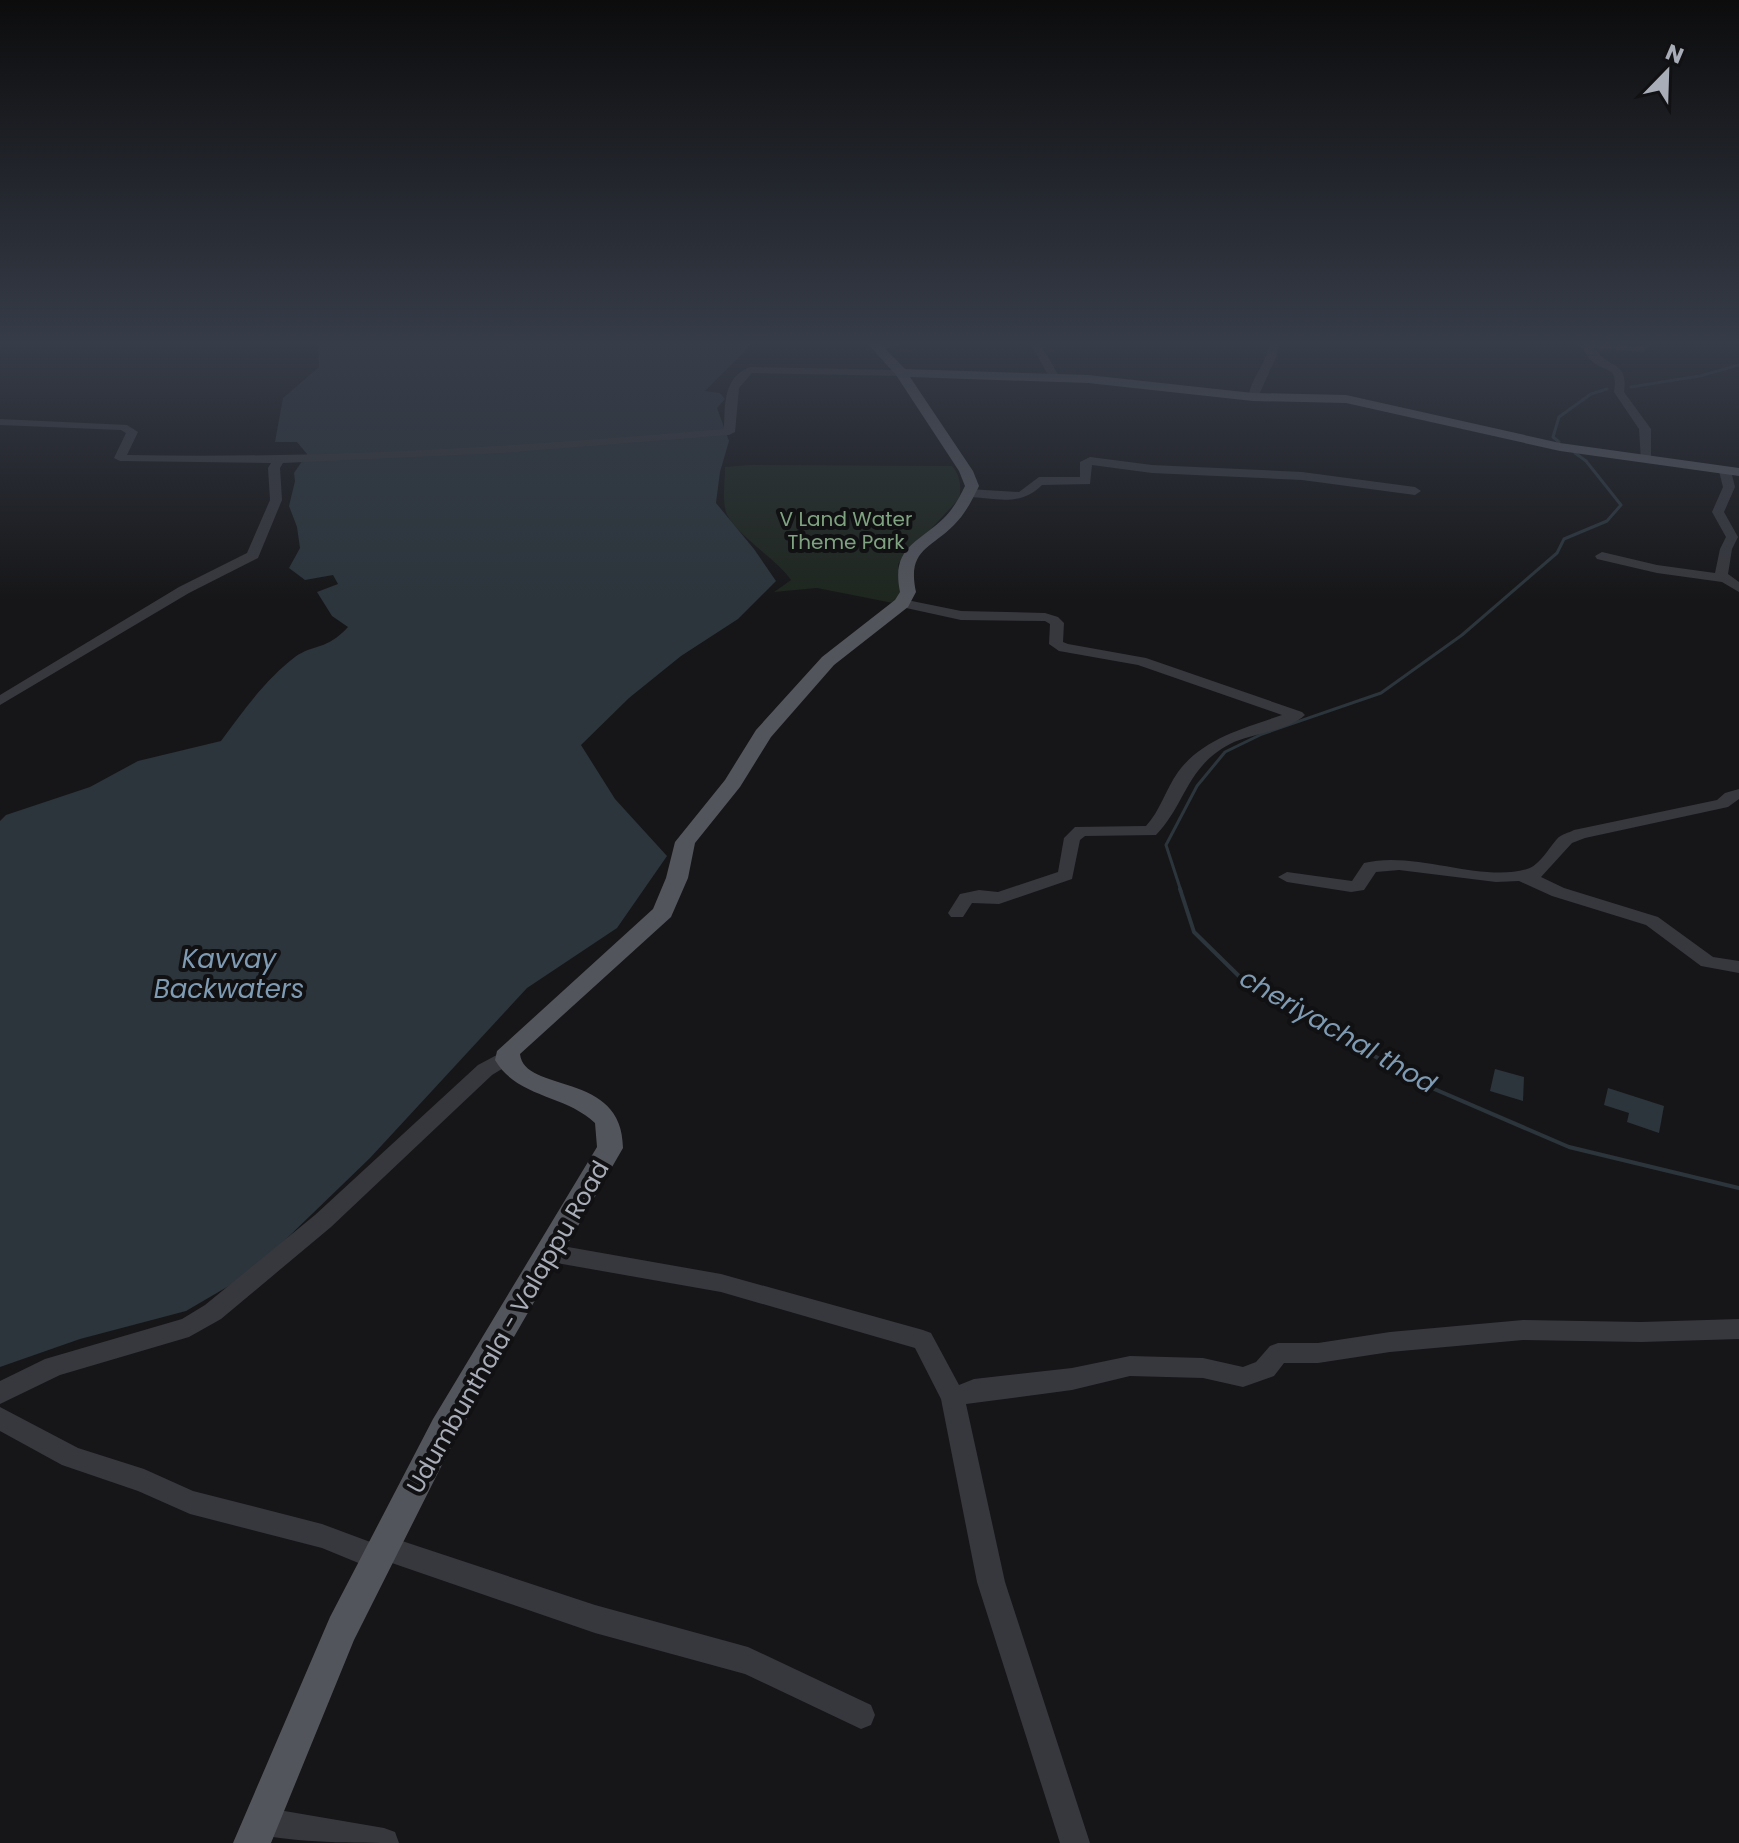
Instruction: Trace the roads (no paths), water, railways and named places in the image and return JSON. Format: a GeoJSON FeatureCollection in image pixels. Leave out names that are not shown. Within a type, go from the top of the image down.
{"type":"FeatureCollection","features":[{"type":"Feature","properties":{"kind":"main road"},"geometry":{"type":"LineString","coordinates":[[508,1056],[509,1051],[553,1009],[663,912],[677,878],[685,842],[733,783],[763,734],[828,661],[902,603],[908,592],[903,575],[906,558],[956,515],[972,486],[966,471],[938,429]]}},
{"type":"Feature","properties":{"kind":"main road"},"geometry":{"type":"LineString","coordinates":[[1483,429],[1560,447],[1732,472]]}},
{"type":"Feature","properties":{"kind":"main road","name":"Udumbunthala - Valappu Road"},"geometry":{"type":"LineString","coordinates":[[256,1832],[342,1629],[444,1429],[551,1253],[610,1148],[610,1127],[595,1109],[533,1082],[510,1066],[508,1056]]}},
{"type":"Feature","properties":{"kind":"street"},"geometry":{"type":"LineString","coordinates":[[127,429],[132,432],[120,458],[278,461],[529,449],[729,432],[729,429]]}},
{"type":"Feature","properties":{"kind":"street"},"geometry":{"type":"LineString","coordinates":[[1645,429],[1647,461]]}},
{"type":"Feature","properties":{"kind":"street"},"geometry":{"type":"LineString","coordinates":[[0,701],[184,590],[253,555],[276,500],[274,468],[278,461]]}},
{"type":"Feature","properties":{"kind":"street"},"geometry":{"type":"LineString","coordinates":[[968,493],[1020,496],[1039,481],[1086,481],[1086,462],[1090,461],[1152,469],[1302,476],[1415,491]]}},
{"type":"Feature","properties":{"kind":"street"},"geometry":{"type":"LineString","coordinates":[[1732,472],[1729,487],[1719,499],[1718,512],[1732,537],[1721,575],[1739,588]]}},
{"type":"Feature","properties":{"kind":"street"},"geometry":{"type":"LineString","coordinates":[[1602,556],[1657,569],[1724,578]]}},
{"type":"Feature","properties":{"kind":"street"},"geometry":{"type":"LineString","coordinates":[[902,603],[954,618],[1034,616],[1053,619],[1057,623],[1056,644],[1064,648],[1141,661],[1297,715],[1224,741],[1199,759],[1185,774],[1150,831],[1081,831],[1072,838],[1066,875],[999,898],[966,898],[957,913]]}},
{"type":"Feature","properties":{"kind":"street"},"geometry":{"type":"LineString","coordinates":[[1287,877],[1351,887],[1358,886],[1370,867],[1399,865],[1496,877],[1535,874],[1543,863],[1559,853],[1565,840],[1580,834],[1722,804],[1739,794]]}},
{"type":"Feature","properties":{"kind":"street"},"geometry":{"type":"LineString","coordinates":[[1524,876],[1571,896],[1652,921],[1708,962],[1739,967]]}},
{"type":"Feature","properties":{"kind":"street"},"geometry":{"type":"LineString","coordinates":[[0,1393],[54,1366],[189,1327],[213,1312],[334,1211],[485,1070],[508,1056]]}},
{"type":"Feature","properties":{"kind":"street"},"geometry":{"type":"LineString","coordinates":[[551,1253],[721,1283],[923,1340],[953,1398],[991,1582],[1075,1843]]}},
{"type":"Feature","properties":{"kind":"street"},"geometry":{"type":"LineString","coordinates":[[953,1398],[974,1390],[1072,1379],[1130,1366],[1203,1368],[1243,1377],[1265,1369],[1278,1353],[1318,1353],[1390,1342],[1523,1330],[1739,1329]]}},
{"type":"Feature","properties":{"kind":"street"},"geometry":{"type":"LineString","coordinates":[[0,1418],[71,1457],[144,1481],[190,1502],[322,1536],[595,1619],[748,1661],[861,1715]]}},
{"type":"Feature","properties":{"kind":"street"},"geometry":{"type":"LineString","coordinates":[[256,1832],[384,1843]]}},
{"type":"Feature","properties":{"kind":"water","name":"Kavvay Backwaters"},"geometry":{"type":"Polygon","coordinates":[[[277,429],[725,429],[729,441],[720,472],[716,503],[776,581],[738,619],[681,656],[629,698],[581,745],[615,799],[667,856],[617,928],[527,988],[370,1158],[251,1273],[186,1311],[80,1339],[0,1367],[0,821],[6,815],[90,787],[138,761],[221,741],[255,696],[284,666],[302,653],[333,640],[348,627],[332,616],[317,592],[338,584],[333,575],[305,580],[289,568],[300,548],[297,527],[289,506],[294,473],[307,454],[297,442],[275,442],[277,429]]]}},
{"type":"Feature","properties":{"kind":"water"},"geometry":{"type":"Polygon","coordinates":[[[1495,1069],[1524,1077],[1523,1101],[1490,1091],[1495,1069]]]}},
{"type":"Feature","properties":{"kind":"water"},"geometry":{"type":"Polygon","coordinates":[[[1608,1088],[1664,1106],[1659,1133],[1627,1122],[1629,1113],[1604,1105],[1608,1088]]]}},
{"type":"Feature","properties":{"kind":"waterway"},"geometry":{"type":"LineString","coordinates":[[1555,429],[1553,437],[1559,442]]}},
{"type":"Feature","properties":{"kind":"waterway","name":"cheriyachal thod"},"geometry":{"type":"LineString","coordinates":[[1181,891],[1166,845],[1197,786],[1225,752],[1262,734],[1381,693],[1462,635],[1557,553],[1564,539],[1607,521],[1621,505],[1586,461],[1575,453]]}},
{"type":"Feature","properties":{"kind":"waterway","name":"cheriyachal thod"},"geometry":{"type":"LineString","coordinates":[[1180,889],[1194,932],[1245,982],[1425,1085],[1569,1147],[1739,1188]]}},
{"type":"Feature","properties":{"kind":"park label","name":"V Land Water Theme Park"},"geometry":{"type":"Point","coordinates":[846,530]}}]}
